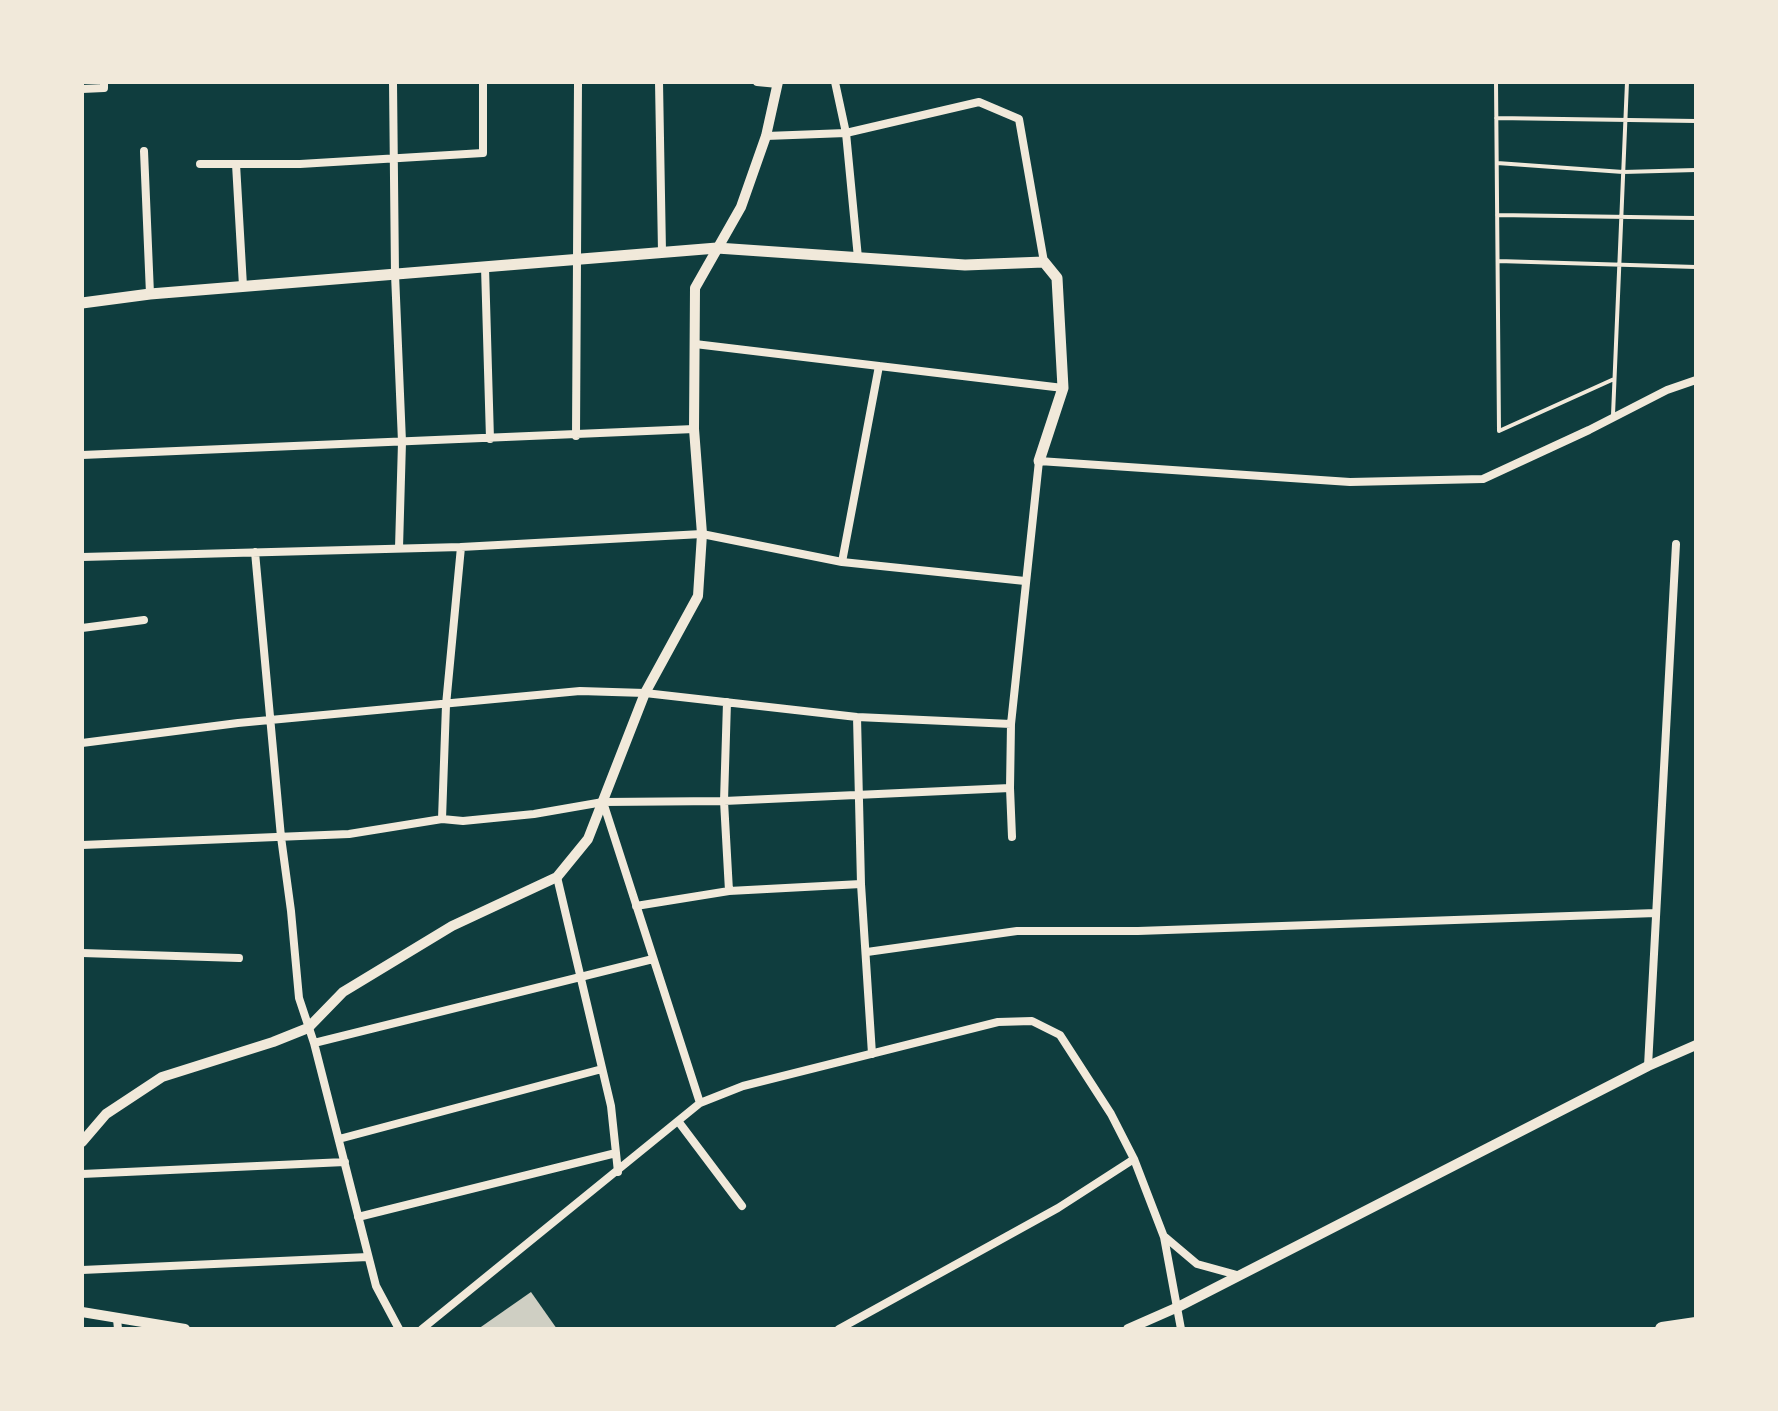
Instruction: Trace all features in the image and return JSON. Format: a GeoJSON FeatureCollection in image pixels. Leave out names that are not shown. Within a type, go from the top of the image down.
{"type":"FeatureCollection","features":[{"type":"Feature","properties":{"kind":"highway"},"geometry":{"type":"LineString","coordinates":[[1662,1329],[1696,1324]]}},
{"type":"Feature","properties":{"kind":"main road"},"geometry":{"type":"LineString","coordinates":[[82,303],[150,294],[717,248],[965,265],[1044,262],[1057,278],[1063,388],[1039,461]]}},
{"type":"Feature","properties":{"kind":"street"},"geometry":{"type":"LineString","coordinates":[[82,89],[104,88],[104,82]]}},
{"type":"Feature","properties":{"kind":"street"},"geometry":{"type":"LineString","coordinates":[[393,82],[392,157],[402,442],[399,548]]}},
{"type":"Feature","properties":{"kind":"street"},"geometry":{"type":"LineString","coordinates":[[200,164],[300,164],[483,153],[483,82]]}},
{"type":"Feature","properties":{"kind":"street"},"geometry":{"type":"LineString","coordinates":[[576,436],[578,82]]}},
{"type":"Feature","properties":{"kind":"street"},"geometry":{"type":"LineString","coordinates":[[659,82],[662,252]]}},
{"type":"Feature","properties":{"kind":"street"},"geometry":{"type":"LineString","coordinates":[[82,1142],[106,1114],[162,1077],[308,1028],[343,992],[440,933],[557,877],[588,839],[645,693],[698,596],[702,534],[694,429],[695,288],[741,207],[766,136],[778,83],[757,82]]}},
{"type":"Feature","properties":{"kind":"street"},"geometry":{"type":"LineString","coordinates":[[835,82],[846,133],[858,258]]}},
{"type":"Feature","properties":{"kind":"street"},"geometry":{"type":"LineString","coordinates":[[766,136],[846,133],[979,102],[1019,119],[1044,262]]}},
{"type":"Feature","properties":{"kind":"street"},"geometry":{"type":"LineString","coordinates":[[144,151],[150,294]]}},
{"type":"Feature","properties":{"kind":"street"},"geometry":{"type":"LineString","coordinates":[[236,164],[243,286]]}},
{"type":"Feature","properties":{"kind":"street"},"geometry":{"type":"LineString","coordinates":[[485,267],[490,439]]}},
{"type":"Feature","properties":{"kind":"street"},"geometry":{"type":"LineString","coordinates":[[695,344],[1063,388]]}},
{"type":"Feature","properties":{"kind":"street"},"geometry":{"type":"LineString","coordinates":[[842,562],[879,366]]}},
{"type":"Feature","properties":{"kind":"street"},"geometry":{"type":"LineString","coordinates":[[1012,837],[1011,724],[1039,461],[1350,482],[1483,479],[1667,390],[1696,380]]}},
{"type":"Feature","properties":{"kind":"street"},"geometry":{"type":"LineString","coordinates":[[82,455],[694,429]]}},
{"type":"Feature","properties":{"kind":"street"},"geometry":{"type":"LineString","coordinates":[[82,557],[461,547],[702,534],[842,562],[1025,581]]}},
{"type":"Feature","properties":{"kind":"street"},"geometry":{"type":"LineString","coordinates":[[1648,1066],[1676,544]]}},
{"type":"Feature","properties":{"kind":"street"},"geometry":{"type":"LineString","coordinates":[[442,819],[446,705],[461,547]]}},
{"type":"Feature","properties":{"kind":"street"},"geometry":{"type":"LineString","coordinates":[[255,552],[299,998],[314,1043],[376,1286],[399,1329]]}},
{"type":"Feature","properties":{"kind":"street"},"geometry":{"type":"LineString","coordinates":[[82,628],[144,620]]}},
{"type":"Feature","properties":{"kind":"street"},"geometry":{"type":"LineString","coordinates":[[82,743],[270,720],[580,691],[645,693],[857,717],[1011,724]]}},
{"type":"Feature","properties":{"kind":"street"},"geometry":{"type":"LineString","coordinates":[[727,702],[724,801],[729,891]]}},
{"type":"Feature","properties":{"kind":"street"},"geometry":{"type":"LineString","coordinates":[[857,717],[861,884],[872,1054]]}},
{"type":"Feature","properties":{"kind":"street"},"geometry":{"type":"LineString","coordinates":[[82,845],[349,834],[442,819],[463,821],[534,814],[603,802],[724,801],[1010,788]]}},
{"type":"Feature","properties":{"kind":"street"},"geometry":{"type":"LineString","coordinates":[[603,802],[700,1103]]}},
{"type":"Feature","properties":{"kind":"street"},"geometry":{"type":"LineString","coordinates":[[557,877],[611,1106],[618,1172]]}},
{"type":"Feature","properties":{"kind":"street"},"geometry":{"type":"LineString","coordinates":[[636,906],[729,891],[861,884]]}},
{"type":"Feature","properties":{"kind":"street"},"geometry":{"type":"LineString","coordinates":[[867,952],[1017,931],[1138,931],[1656,913]]}},
{"type":"Feature","properties":{"kind":"street"},"geometry":{"type":"LineString","coordinates":[[82,953],[239,958]]}},
{"type":"Feature","properties":{"kind":"street"},"geometry":{"type":"LineString","coordinates":[[314,1043],[653,959]]}},
{"type":"Feature","properties":{"kind":"street"},"geometry":{"type":"LineString","coordinates":[[422,1329],[700,1103],[743,1086],[998,1022],[1032,1021],[1060,1035],[1111,1114],[1134,1159],[1164,1237],[1181,1329]]}},
{"type":"Feature","properties":{"kind":"street"},"geometry":{"type":"LineString","coordinates":[[1128,1329],[1178,1307],[1648,1066],[1696,1045]]}},
{"type":"Feature","properties":{"kind":"street"},"geometry":{"type":"LineString","coordinates":[[339,1139],[602,1069]]}},
{"type":"Feature","properties":{"kind":"street"},"geometry":{"type":"LineString","coordinates":[[678,1121],[742,1206]]}},
{"type":"Feature","properties":{"kind":"street"},"geometry":{"type":"LineString","coordinates":[[358,1217],[616,1153]]}},
{"type":"Feature","properties":{"kind":"street"},"geometry":{"type":"LineString","coordinates":[[839,1329],[1058,1208],[1134,1159]]}},
{"type":"Feature","properties":{"kind":"street"},"geometry":{"type":"LineString","coordinates":[[82,1174],[345,1162]]}},
{"type":"Feature","properties":{"kind":"street"},"geometry":{"type":"LineString","coordinates":[[1164,1237],[1197,1264],[1237,1275]]}},
{"type":"Feature","properties":{"kind":"street"},"geometry":{"type":"LineString","coordinates":[[82,1270],[368,1257]]}},
{"type":"Feature","properties":{"kind":"street"},"geometry":{"type":"LineString","coordinates":[[82,1312],[118,1324],[185,1329]]}},
{"type":"Feature","properties":{"kind":"lane"},"geometry":{"type":"LineString","coordinates":[[1496,82],[1499,431],[1614,379]]}},
{"type":"Feature","properties":{"kind":"lane"},"geometry":{"type":"LineString","coordinates":[[1612,418],[1627,82]]}},
{"type":"Feature","properties":{"kind":"lane"},"geometry":{"type":"LineString","coordinates":[[1496,118],[1696,121]]}},
{"type":"Feature","properties":{"kind":"lane"},"geometry":{"type":"LineString","coordinates":[[1497,163],[1623,172],[1696,170]]}},
{"type":"Feature","properties":{"kind":"lane"},"geometry":{"type":"LineString","coordinates":[[1497,215],[1696,218]]}},
{"type":"Feature","properties":{"kind":"lane"},"geometry":{"type":"LineString","coordinates":[[1498,261],[1696,267]]}},
{"type":"Feature","properties":{"kind":"building"},"geometry":{"type":"Polygon","coordinates":[[[531,1292],[557,1329],[478,1329],[531,1292]]]}}]}
